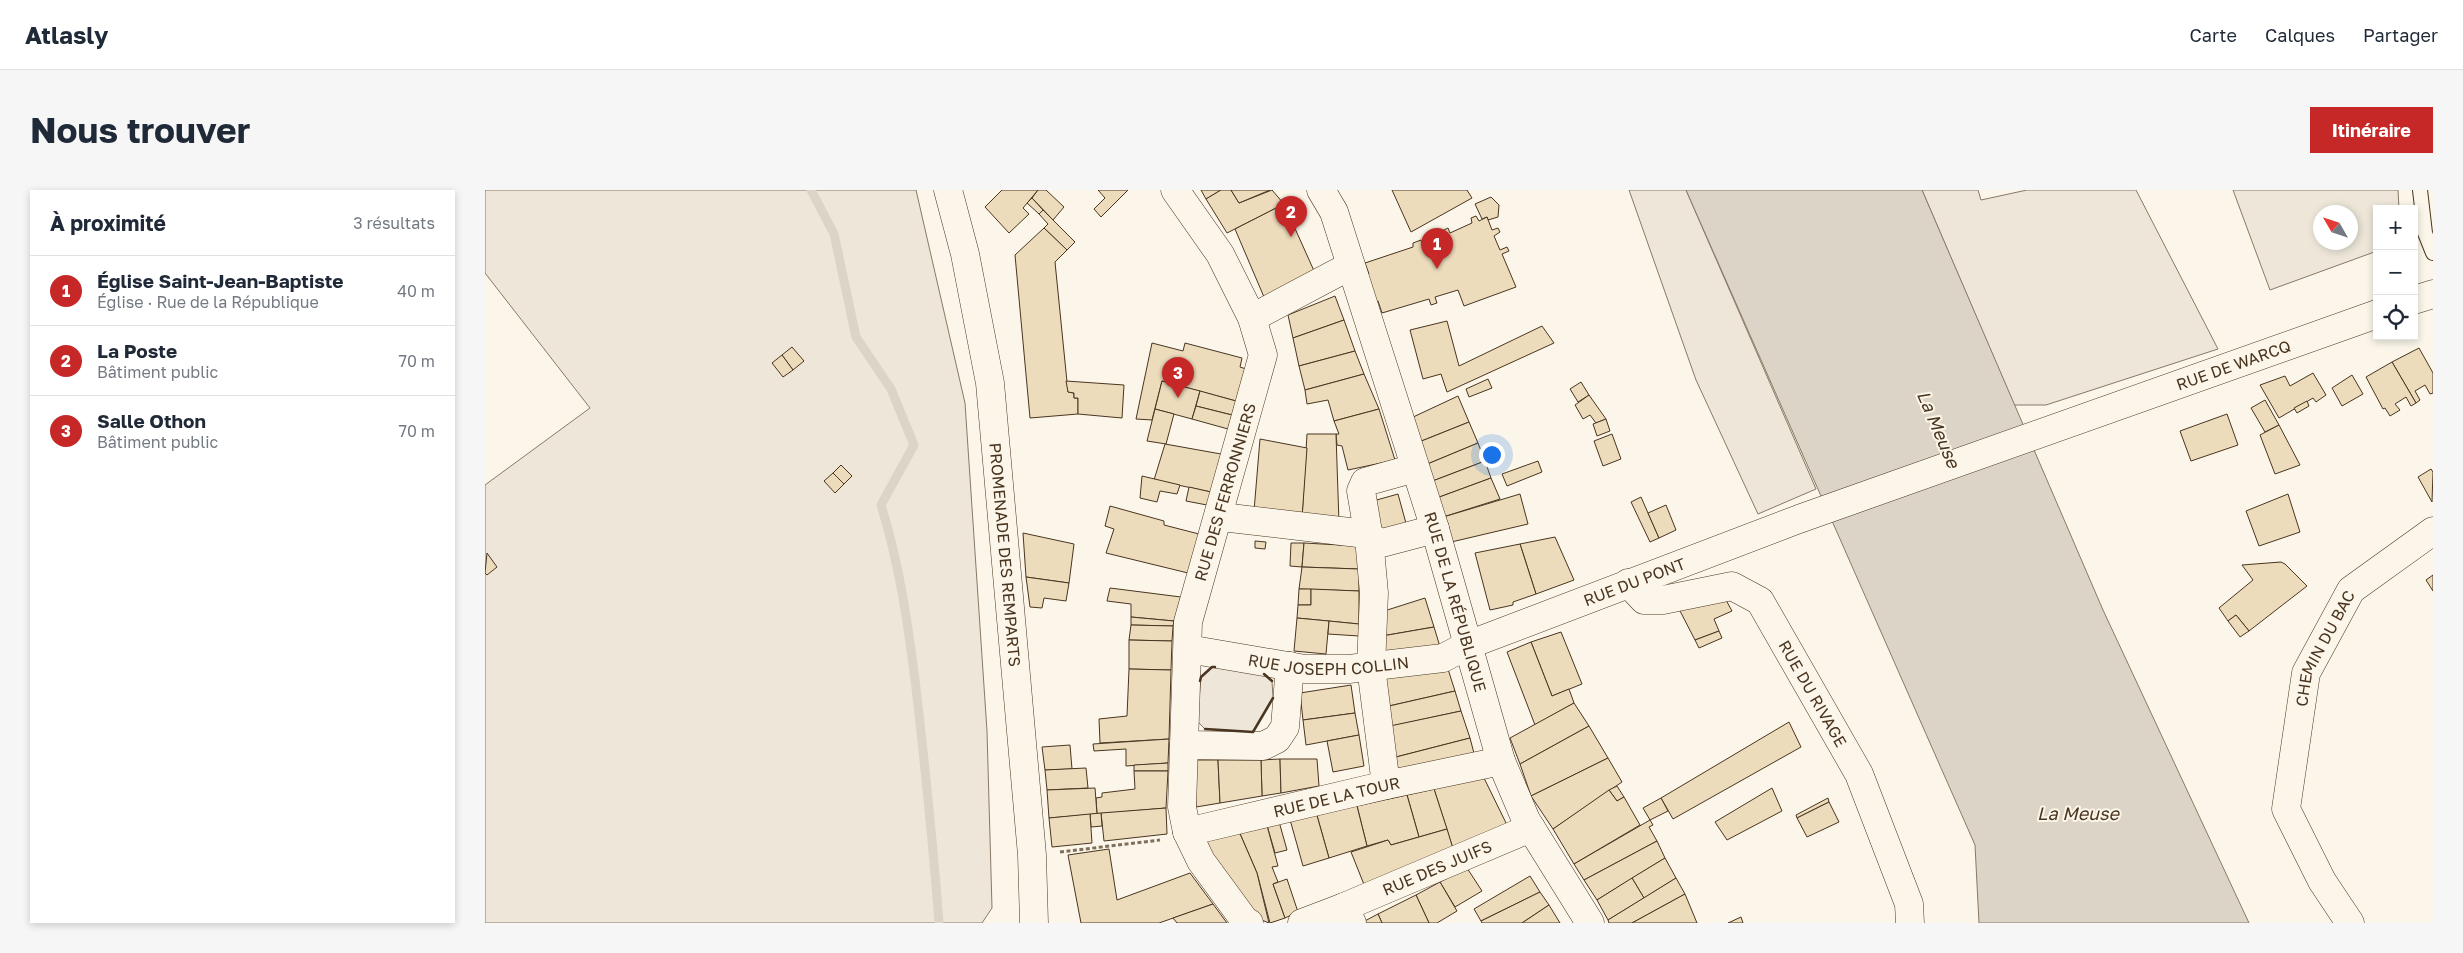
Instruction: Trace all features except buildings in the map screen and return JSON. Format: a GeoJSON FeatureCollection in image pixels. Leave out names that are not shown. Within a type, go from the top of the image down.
{"type":"FeatureCollection","features":[{"type":"Feature","properties":{"kind":"street","name":"PROMENADE DES REMPARTS"},"geometry":{"type":"LineString","coordinates":[[948,190],[965,254],[990,383],[1032,855],[1034,923]]}},
{"type":"Feature","properties":{"kind":"street","name":"RUE DES FERRONNIERS"},"geometry":{"type":"LineString","coordinates":[[1175,190],[1220,254],[1252,318],[1263,355],[1188,622],[1185,824]]}},
{"type":"Feature","properties":{"kind":"street","name":"RUE DE LA RÉPUBLIQUE"},"geometry":{"type":"LineString","coordinates":[[1321,190],[1334,212],[1435,529],[1501,761],[1531,828],[1590,923]]}},
{"type":"Feature","properties":{"kind":"street"},"geometry":{"type":"LineString","coordinates":[[1252,318],[1350,266]]}},
{"type":"Feature","properties":{"kind":"street"},"geometry":{"type":"LineString","coordinates":[[2418,299],[2433,294]]}},
{"type":"Feature","properties":{"kind":"street","name":"RUE DE WARCQ"},"geometry":{"type":"LineString","coordinates":[[1799,519],[2373,315]]}},
{"type":"Feature","properties":{"kind":"street"},"geometry":{"type":"LineString","coordinates":[[1386,785],[1371,667],[1374,593],[1369,538],[1361,491],[1365,482],[1415,468]]}},
{"type":"Feature","properties":{"kind":"street"},"geometry":{"type":"LineString","coordinates":[[1219,514],[1230,518],[1357,533],[1381,543],[1435,529]]}},
{"type":"Feature","properties":{"kind":"street","name":"RUE DU PONT"},"geometry":{"type":"LineString","coordinates":[[1467,644],[1799,519]]}},
{"type":"Feature","properties":{"kind":"street","name":"CHEMIN DU BAC"},"geometry":{"type":"LineString","coordinates":[[2350,923],[2322,881],[2286,809],[2306,673],[2351,590],[2433,531]]}},
{"type":"Feature","properties":{"kind":"street","name":"RUE DU RIVAGE"},"geometry":{"type":"LineString","coordinates":[[1628,584],[1644,600],[1663,600],[1731,586],[1760,601],[1859,774],[1909,904],[1910,923]]}},
{"type":"Feature","properties":{"kind":"street","name":"RUE JOSEPH COLLIN"},"geometry":{"type":"LineString","coordinates":[[1188,649],[1290,666],[1349,670],[1443,658],[1467,644]]}},
{"type":"Feature","properties":{"kind":"street"},"geometry":{"type":"LineString","coordinates":[[1185,745],[1263,746],[1277,739],[1285,727],[1290,666]]}},
{"type":"Feature","properties":{"kind":"street","name":"RUE DE LA TOUR"},"geometry":{"type":"LineString","coordinates":[[1185,824],[1501,761]]}},
{"type":"Feature","properties":{"kind":"street"},"geometry":{"type":"LineString","coordinates":[[1185,824],[1201,861],[1245,921],[1249,923]]}},
{"type":"Feature","properties":{"kind":"street","name":"RUE DES JUIFS"},"geometry":{"type":"LineString","coordinates":[[1302,923],[1348,915],[1531,828]]}},
{"type":"Feature","properties":{"kind":"lane"},"geometry":{"type":"LineString","coordinates":[[2420,190],[2425,234],[2433,253]]}},
{"type":"Feature","properties":{"kind":"path"},"geometry":{"type":"LineString","coordinates":[[1032,855],[1169,838],[1185,824]]}},
{"type":"Feature","properties":{"kind":"shaded area"},"geometry":{"type":"Polygon","coordinates":[[[485,190],[916,190],[965,403],[987,731],[992,908],[982,923],[485,923],[485,485],[590,408],[485,273],[485,190]]]}},
{"type":"Feature","properties":{"kind":"shaded area"},"geometry":{"type":"Polygon","coordinates":[[[1629,190],[1686,190],[1816,489],[1758,514],[1696,380],[1629,190]]]}},
{"type":"Feature","properties":{"kind":"shaded area"},"geometry":{"type":"Polygon","coordinates":[[[1922,190],[1978,190],[1981,200],[2027,190],[2136,190],[2218,349],[2046,405],[2014,405],[1922,190]]]}},
{"type":"Feature","properties":{"kind":"shaded area"},"geometry":{"type":"Polygon","coordinates":[[[2233,190],[2398,190],[2399,205],[2373,205],[2373,252],[2270,290],[2233,190]]]}},
{"type":"Feature","properties":{"kind":"shaded area"},"geometry":{"type":"Polygon","coordinates":[[[1212,667],[1261,672],[1272,681],[1273,698],[1253,732],[1205,729],[1197,721],[1201,677],[1212,667]]]}},
{"type":"Feature","properties":{"kind":"water","name":"La Meuse"},"geometry":{"type":"Polygon","coordinates":[[[1686,190],[1922,190],[2103,610],[2249,923],[1979,923],[1975,845],[1686,190]]]}},
{"type":"Feature","properties":{"kind":"waterway"},"geometry":{"type":"LineString","coordinates":[[811,190],[834,234],[856,337],[891,389],[914,445],[881,505],[903,596],[910,641],[926,776],[939,923]]}},
{"type":"Feature","properties":{"kind":"wall"},"geometry":{"type":"LineString","coordinates":[[1200,681],[1201,677],[1212,667],[1215,667]]}},
{"type":"Feature","properties":{"kind":"wall"},"geometry":{"type":"LineString","coordinates":[[1264,674],[1272,681]]}},
{"type":"Feature","properties":{"kind":"wall"},"geometry":{"type":"LineString","coordinates":[[1205,729],[1253,732],[1273,698]]}},
{"type":"Feature","properties":{"kind":"place","name":"La Poste"},"geometry":{"type":"Point","coordinates":[1291,237]}},
{"type":"Feature","properties":{"kind":"place","name":"Église Saint-Jean-Baptiste"},"geometry":{"type":"Point","coordinates":[1437,269]}},
{"type":"Feature","properties":{"kind":"place","name":"Salle Othon"},"geometry":{"type":"Point","coordinates":[1178,398]}}]}
